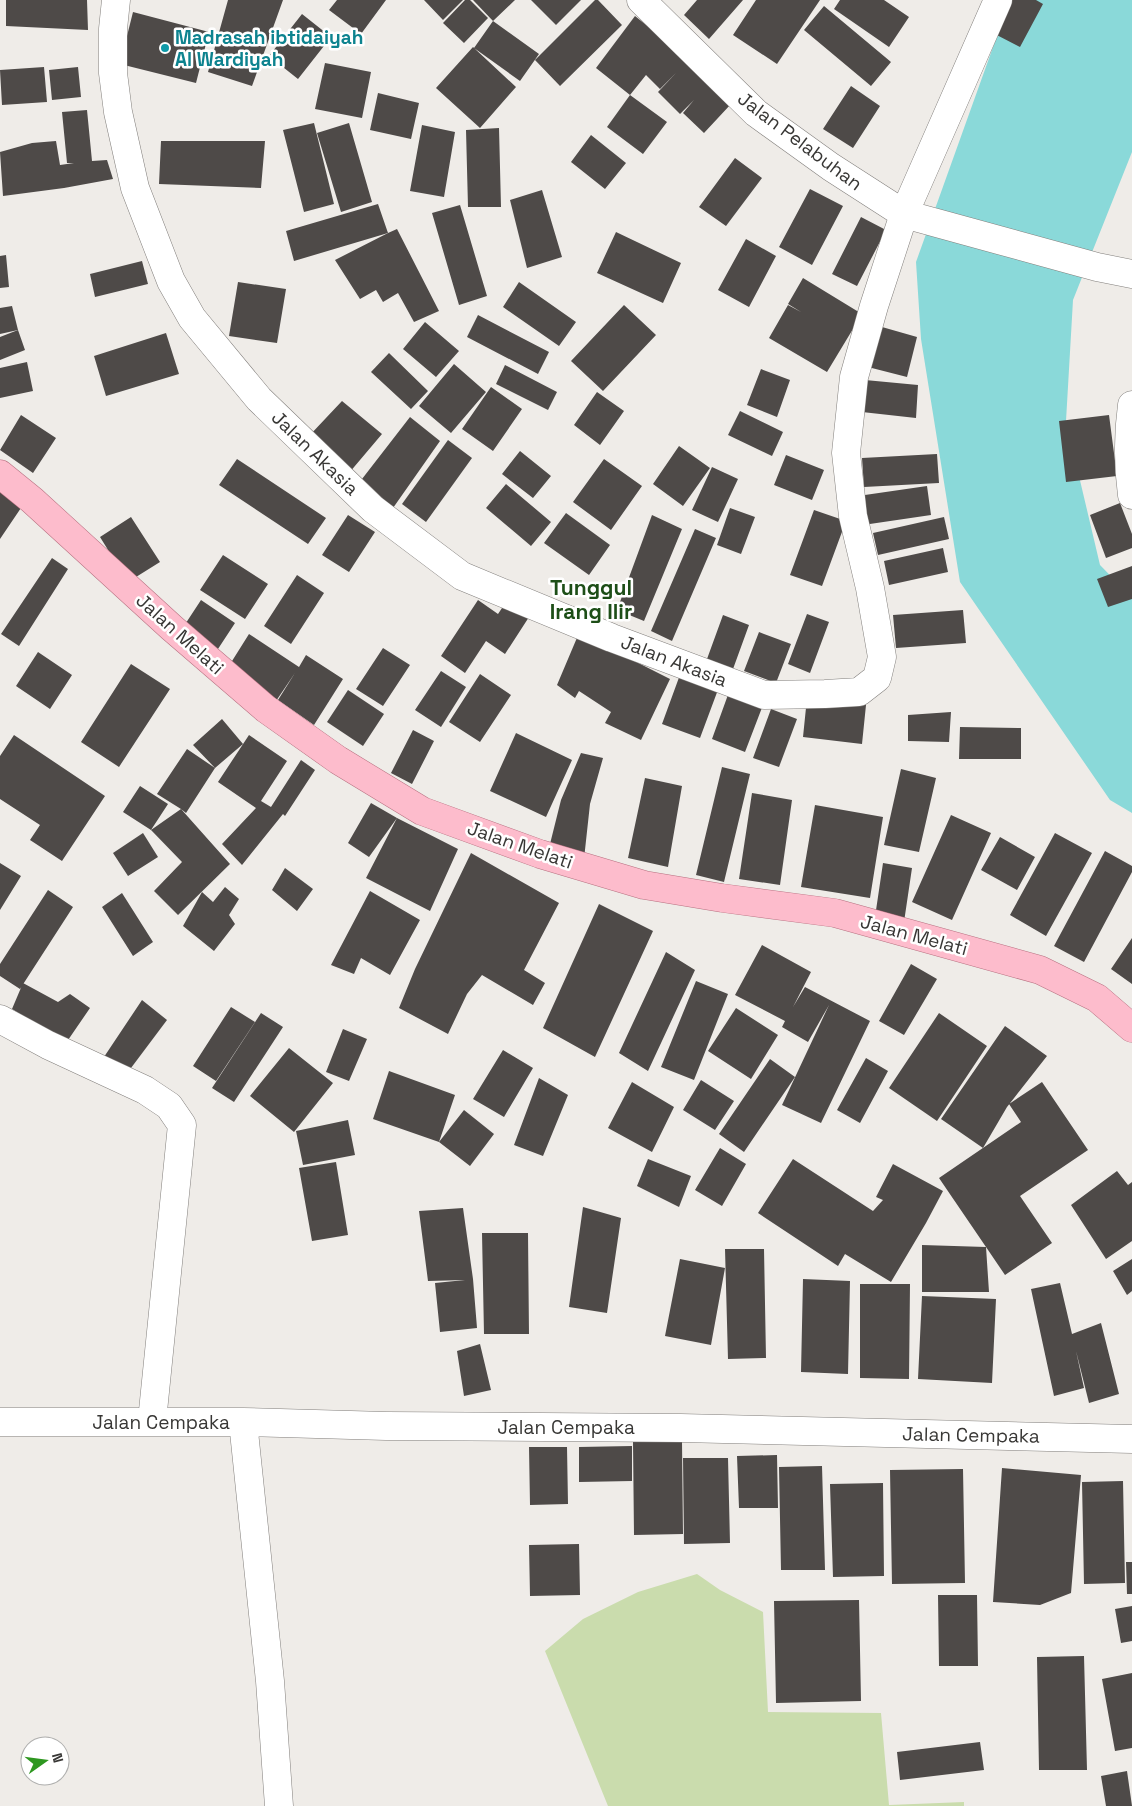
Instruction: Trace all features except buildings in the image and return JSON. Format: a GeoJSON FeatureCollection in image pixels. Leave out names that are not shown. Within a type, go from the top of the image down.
{"type":"FeatureCollection","features":[{"type":"Feature","properties":{"kind":"main road","name":"Jalan Melati"},"geometry":{"type":"LineString","coordinates":[[0,474],[32,500],[172,628],[266,710],[338,760],[422,811],[540,854],[644,885],[722,898],[835,913],[1040,970],[1097,998],[1132,1028]]}},
{"type":"Feature","properties":{"kind":"street","name":"Jalan Akasia"},"geometry":{"type":"LineString","coordinates":[[116,0],[113,29],[113,73],[118,112],[135,188],[171,281],[192,318],[259,399],[373,509],[462,576],[612,638],[764,695],[859,692],[877,678],[882,657],[870,588],[853,516],[846,453],[854,377],[874,306],[916,218]]}},
{"type":"Feature","properties":{"kind":"street","name":"Jalan Pelabuhan"},"geometry":{"type":"LineString","coordinates":[[641,0],[756,113],[831,167],[916,218],[1097,267],[1132,274]]}},
{"type":"Feature","properties":{"kind":"street"},"geometry":{"type":"LineString","coordinates":[[916,218],[998,0]]}},
{"type":"Feature","properties":{"kind":"street"},"geometry":{"type":"LineString","coordinates":[[1132,405],[1130,420],[1130,481],[1132,495]]}},
{"type":"Feature","properties":{"kind":"street"},"geometry":{"type":"LineString","coordinates":[[0,1019],[48,1045],[145,1090],[170,1106],[182,1125],[152,1421]]}},
{"type":"Feature","properties":{"kind":"street","name":"Jalan Cempaka"},"geometry":{"type":"LineString","coordinates":[[0,1422],[152,1421],[386,1426],[681,1428],[1132,1439]]}},
{"type":"Feature","properties":{"kind":"street"},"geometry":{"type":"LineString","coordinates":[[243,1422],[270,1681],[279,1806]]}},
{"type":"Feature","properties":{"kind":"green space"},"geometry":{"type":"Polygon","coordinates":[[[697,1574],[720,1590],[763,1612],[768,1712],[881,1713],[889,1805],[964,1802],[964,1806],[608,1806],[545,1651],[583,1619],[638,1592],[697,1574]]]}},
{"type":"Feature","properties":{"kind":"water"},"geometry":{"type":"Polygon","coordinates":[[[1014,0],[1132,0],[1132,152],[1073,300],[1066,421],[1100,565],[1132,598],[1132,813],[1110,800],[960,582],[921,339],[916,262],[997,36],[1014,0]]]}},
{"type":"Feature","properties":{"kind":"place","name":"Madrasah ibtidaiyah Al Wardiyah"},"geometry":{"type":"Point","coordinates":[165,48]}},
{"type":"Feature","properties":{"kind":"district","name":"Tunggul Irang Ilir"},"geometry":{"type":"Point","coordinates":[591,599]}}]}
